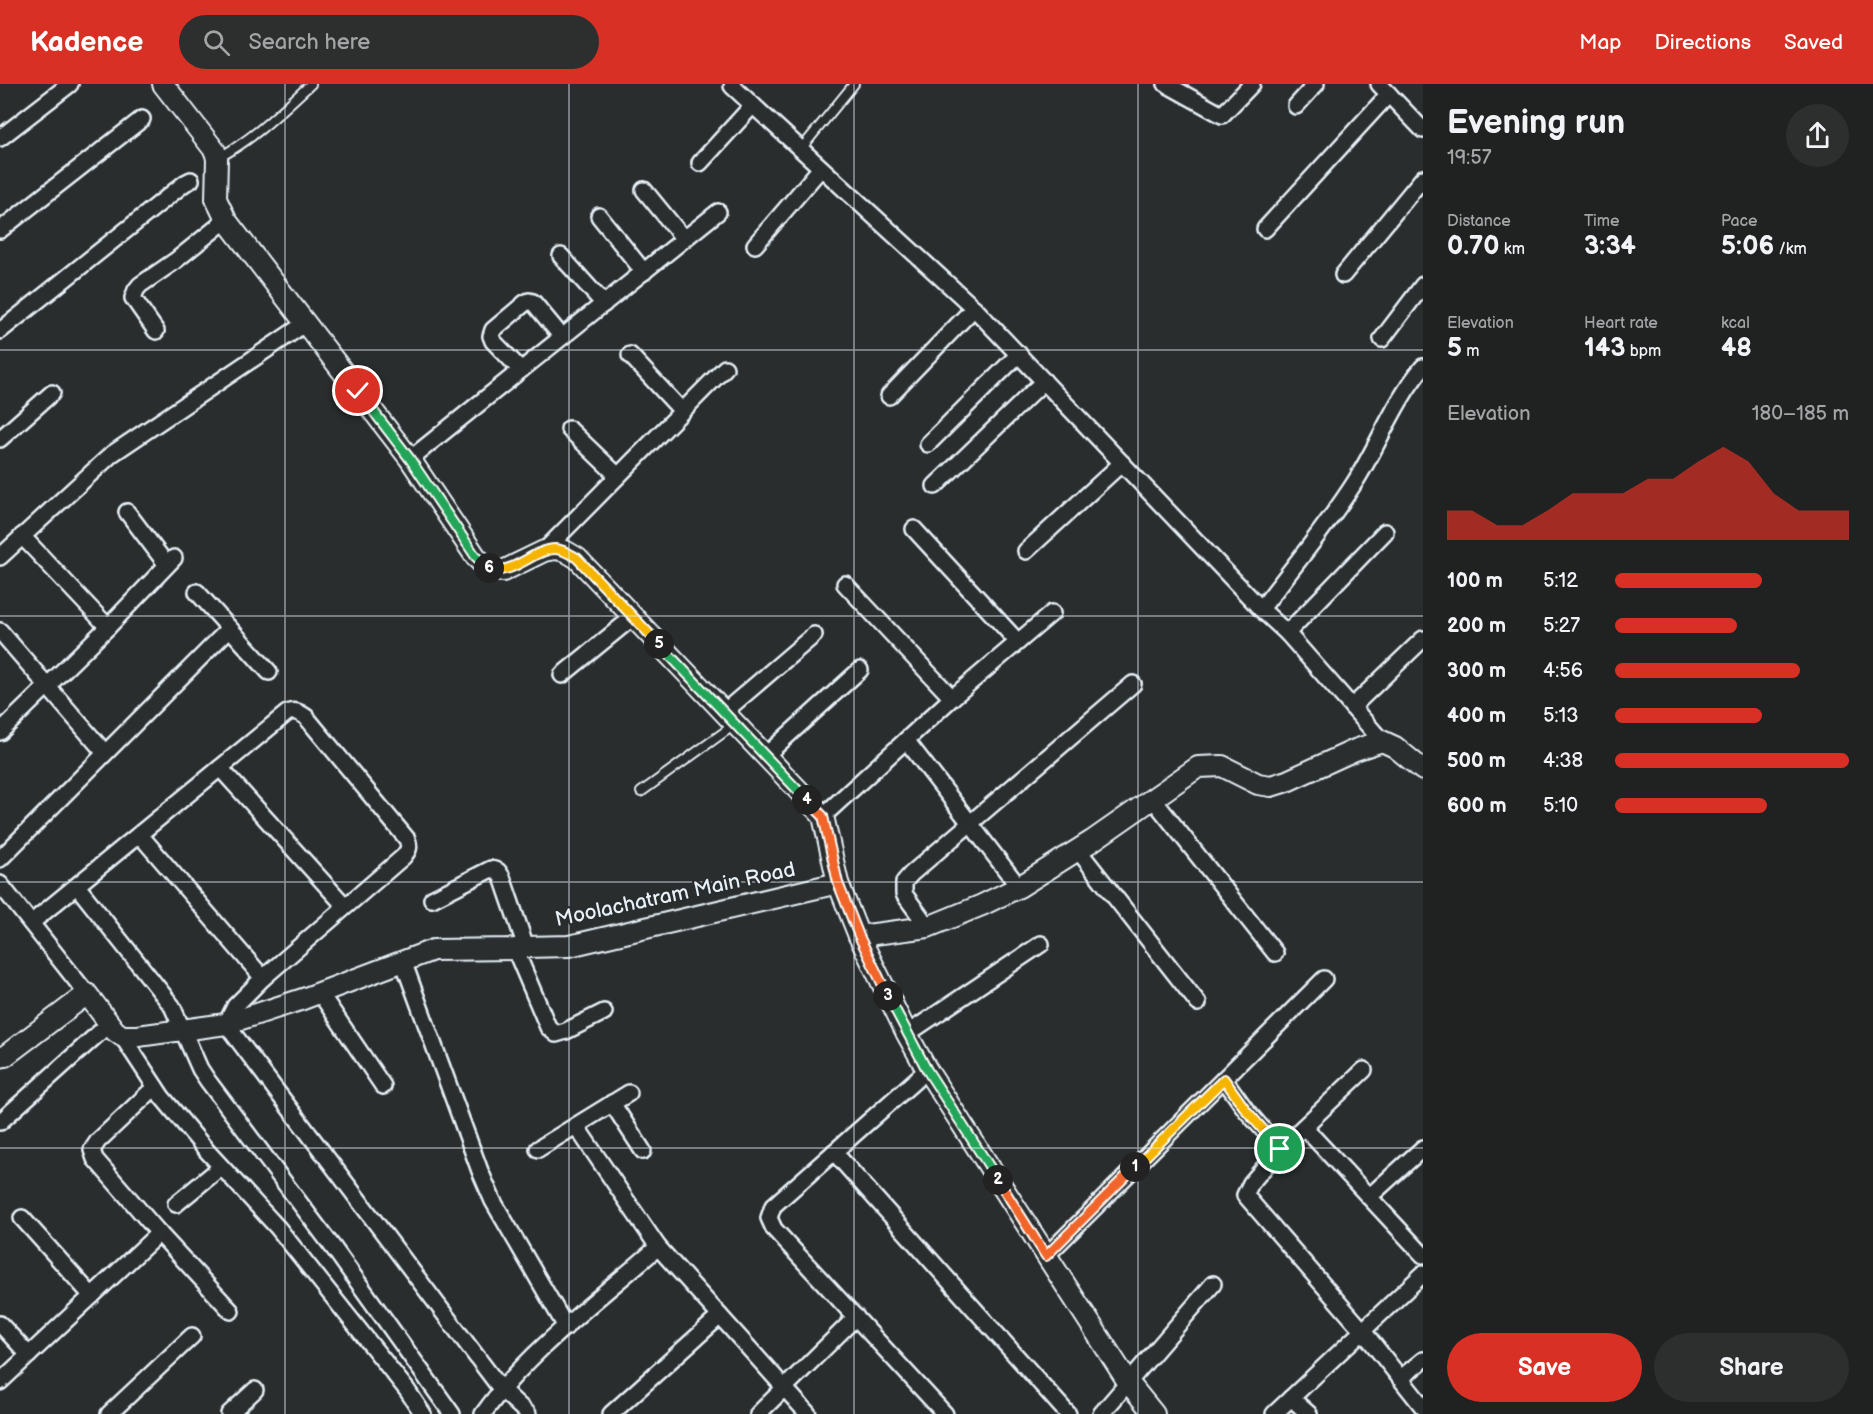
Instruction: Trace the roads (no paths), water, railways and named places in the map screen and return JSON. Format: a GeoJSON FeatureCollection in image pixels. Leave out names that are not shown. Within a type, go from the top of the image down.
{"type":"FeatureCollection","features":[{"type":"Feature","properties":{"kind":"street"},"geometry":{"type":"LineString","coordinates":[[0,138],[70,84]]}},
{"type":"Feature","properties":{"kind":"street"},"geometry":{"type":"LineString","coordinates":[[164,84],[211,143],[217,159],[216,199],[226,220],[410,459],[476,557],[492,570],[503,571],[544,551],[556,549],[577,558],[823,816],[838,883],[859,936],[907,1034],[927,1070],[1046,1256],[1128,1382],[1154,1414]]}},
{"type":"Feature","properties":{"kind":"street"},"geometry":{"type":"LineString","coordinates":[[1166,84],[1222,115],[1252,84]]}},
{"type":"Feature","properties":{"kind":"street"},"geometry":{"type":"LineString","coordinates":[[1296,106],[1316,84]]}},
{"type":"Feature","properties":{"kind":"street"},"geometry":{"type":"LineString","coordinates":[[732,86],[974,308],[1261,609],[1287,633],[1382,741],[1395,747],[1423,770]]}},
{"type":"Feature","properties":{"kind":"street"},"geometry":{"type":"LineString","coordinates":[[1265,229],[1384,89],[1423,130]]}},
{"type":"Feature","properties":{"kind":"street"},"geometry":{"type":"LineString","coordinates":[[700,163],[753,105]]}},
{"type":"Feature","properties":{"kind":"street"},"geometry":{"type":"LineString","coordinates":[[0,230],[142,118]]}},
{"type":"Feature","properties":{"kind":"street"},"geometry":{"type":"LineString","coordinates":[[755,245],[821,168]]}},
{"type":"Feature","properties":{"kind":"street"},"geometry":{"type":"LineString","coordinates":[[1343,275],[1423,178]]}},
{"type":"Feature","properties":{"kind":"street"},"geometry":{"type":"LineString","coordinates":[[0,331],[185,183],[192,180]]}},
{"type":"Feature","properties":{"kind":"street"},"geometry":{"type":"LineString","coordinates":[[644,190],[684,239]]}},
{"type":"Feature","properties":{"kind":"street"},"geometry":{"type":"LineString","coordinates":[[410,459],[718,212]]}},
{"type":"Feature","properties":{"kind":"street"},"geometry":{"type":"LineString","coordinates":[[599,216],[644,272]]}},
{"type":"Feature","properties":{"kind":"street"},"geometry":{"type":"LineString","coordinates":[[156,331],[133,298],[136,290],[226,220]]}},
{"type":"Feature","properties":{"kind":"street"},"geometry":{"type":"LineString","coordinates":[[561,256],[604,304]]}},
{"type":"Feature","properties":{"kind":"street"},"geometry":{"type":"LineString","coordinates":[[1382,339],[1423,285]]}},
{"type":"Feature","properties":{"kind":"street"},"geometry":{"type":"LineString","coordinates":[[521,370],[491,336],[493,330],[525,303],[533,302],[562,337]]}},
{"type":"Feature","properties":{"kind":"street"},"geometry":{"type":"LineString","coordinates":[[889,396],[974,308]]}},
{"type":"Feature","properties":{"kind":"street"},"geometry":{"type":"LineString","coordinates":[[0,556],[112,454],[306,323]]}},
{"type":"Feature","properties":{"kind":"street"},"geometry":{"type":"LineString","coordinates":[[928,444],[1019,354]]}},
{"type":"Feature","properties":{"kind":"street"},"geometry":{"type":"LineString","coordinates":[[630,355],[682,411]]}},
{"type":"Feature","properties":{"kind":"street"},"geometry":{"type":"LineString","coordinates":[[1261,609],[1341,503],[1356,480],[1398,401],[1423,367]]}},
{"type":"Feature","properties":{"kind":"street"},"geometry":{"type":"LineString","coordinates":[[544,551],[725,368]]}},
{"type":"Feature","properties":{"kind":"street"},"geometry":{"type":"LineString","coordinates":[[935,486],[1044,381]]}},
{"type":"Feature","properties":{"kind":"street"},"geometry":{"type":"LineString","coordinates":[[0,439],[52,393]]}},
{"type":"Feature","properties":{"kind":"street"},"geometry":{"type":"LineString","coordinates":[[569,429],[618,476]]}},
{"type":"Feature","properties":{"kind":"street"},"geometry":{"type":"LineString","coordinates":[[1026,551],[1122,463]]}},
{"type":"Feature","properties":{"kind":"street"},"geometry":{"type":"LineString","coordinates":[[0,732],[171,562],[127,512]]}},
{"type":"Feature","properties":{"kind":"street"},"geometry":{"type":"LineString","coordinates":[[914,529],[1018,642]]}},
{"type":"Feature","properties":{"kind":"street"},"geometry":{"type":"LineString","coordinates":[[1287,633],[1385,532]]}},
{"type":"Feature","properties":{"kind":"street"},"geometry":{"type":"LineString","coordinates":[[22,536],[108,627]]}},
{"type":"Feature","properties":{"kind":"street"},"geometry":{"type":"LineString","coordinates":[[845,584],[952,699]]}},
{"type":"Feature","properties":{"kind":"street"},"geometry":{"type":"LineString","coordinates":[[197,592],[268,672]]}},
{"type":"Feature","properties":{"kind":"street"},"geometry":{"type":"LineString","coordinates":[[823,816],[952,699],[1052,613]]}},
{"type":"Feature","properties":{"kind":"street"},"geometry":{"type":"LineString","coordinates":[[562,675],[633,616]]}},
{"type":"Feature","properties":{"kind":"street"},"geometry":{"type":"LineString","coordinates":[[0,859],[229,629]]}},
{"type":"Feature","properties":{"kind":"street"},"geometry":{"type":"LineString","coordinates":[[0,631],[105,753]]}},
{"type":"Feature","properties":{"kind":"street"},"geometry":{"type":"LineString","coordinates":[[730,718],[814,635]]}},
{"type":"Feature","properties":{"kind":"street"},"geometry":{"type":"LineString","coordinates":[[1352,707],[1423,639]]}},
{"type":"Feature","properties":{"kind":"street"},"geometry":{"type":"LineString","coordinates":[[765,756],[860,670]]}},
{"type":"Feature","properties":{"kind":"street"},"geometry":{"type":"LineString","coordinates":[[928,927],[904,894],[904,882],[969,823],[1132,684]]}},
{"type":"Feature","properties":{"kind":"street"},"geometry":{"type":"LineString","coordinates":[[31,923],[287,713],[299,712],[306,717],[407,839],[409,850],[263,978],[235,1006],[226,1024],[501,1389],[528,1414]]}},
{"type":"Feature","properties":{"kind":"street"},"geometry":{"type":"LineString","coordinates":[[906,740],[1019,887]]}},
{"type":"Feature","properties":{"kind":"street"},"geometry":{"type":"LineString","coordinates":[[859,936],[928,927],[1019,887],[1078,850],[1198,767],[1222,766],[1258,784],[1271,786],[1355,750],[1382,741]]}},
{"type":"Feature","properties":{"kind":"street"},"geometry":{"type":"LineString","coordinates":[[219,768],[345,906]]}},
{"type":"Feature","properties":{"kind":"street"},"geometry":{"type":"LineString","coordinates":[[1153,799],[1275,953]]}},
{"type":"Feature","properties":{"kind":"street"},"geometry":{"type":"LineString","coordinates":[[140,835],[263,978]]}},
{"type":"Feature","properties":{"kind":"street"},"geometry":{"type":"LineString","coordinates":[[1078,850],[1198,1003]]}},
{"type":"Feature","properties":{"kind":"street"},"geometry":{"type":"LineString","coordinates":[[432,899],[491,869],[498,871],[502,877],[520,948],[548,1027],[556,1034],[604,1012]]}},
{"type":"Feature","properties":{"kind":"street","name":"Moolachatram Main Road"},"geometry":{"type":"LineString","coordinates":[[116,1029],[138,1036],[226,1024],[320,993],[433,950],[569,946],[838,883]]}},
{"type":"Feature","properties":{"kind":"street"},"geometry":{"type":"LineString","coordinates":[[0,884],[116,1029],[155,1087],[221,1167],[278,1228],[407,1390],[423,1414]]}},
{"type":"Feature","properties":{"kind":"street"},"geometry":{"type":"LineString","coordinates":[[77,886],[172,1006],[200,1069],[208,1081],[335,1250],[452,1414]]}},
{"type":"Feature","properties":{"kind":"street"},"geometry":{"type":"LineString","coordinates":[[907,1034],[1041,944]]}},
{"type":"Feature","properties":{"kind":"street"},"geometry":{"type":"LineString","coordinates":[[403,961],[488,1191],[566,1327]]}},
{"type":"Feature","properties":{"kind":"street"},"geometry":{"type":"LineString","coordinates":[[1046,1256],[1324,980]]}},
{"type":"Feature","properties":{"kind":"street"},"geometry":{"type":"LineString","coordinates":[[320,993],[383,1086]]}},
{"type":"Feature","properties":{"kind":"street"},"geometry":{"type":"LineString","coordinates":[[0,1057],[87,994]]}},
{"type":"Feature","properties":{"kind":"street"},"geometry":{"type":"LineString","coordinates":[[0,1122],[116,1029]]}},
{"type":"Feature","properties":{"kind":"street"},"geometry":{"type":"LineString","coordinates":[[927,1070],[773,1206],[769,1218],[774,1229],[945,1414]]}},
{"type":"Feature","properties":{"kind":"street"},"geometry":{"type":"LineString","coordinates":[[1364,1070],[1280,1149],[1251,1183],[1245,1195],[1363,1331],[1423,1407]]}},
{"type":"Feature","properties":{"kind":"street"},"geometry":{"type":"LineString","coordinates":[[1224,1079],[1246,1110],[1280,1149]]}},
{"type":"Feature","properties":{"kind":"street"},"geometry":{"type":"LineString","coordinates":[[155,1087],[98,1140],[92,1150],[95,1159],[231,1311]]}},
{"type":"Feature","properties":{"kind":"street"},"geometry":{"type":"LineString","coordinates":[[538,1149],[629,1093]]}},
{"type":"Feature","properties":{"kind":"street"},"geometry":{"type":"LineString","coordinates":[[612,1103],[643,1151]]}},
{"type":"Feature","properties":{"kind":"street"},"geometry":{"type":"LineString","coordinates":[[576,1126],[658,1247],[808,1414]]}},
{"type":"Feature","properties":{"kind":"street"},"geometry":{"type":"LineString","coordinates":[[1304,1127],[1423,1255]]}},
{"type":"Feature","properties":{"kind":"street"},"geometry":{"type":"LineString","coordinates":[[1369,1197],[1423,1148]]}},
{"type":"Feature","properties":{"kind":"street"},"geometry":{"type":"LineString","coordinates":[[834,1152],[1068,1414]]}},
{"type":"Feature","properties":{"kind":"street"},"geometry":{"type":"LineString","coordinates":[[176,1204],[221,1167]]}},
{"type":"Feature","properties":{"kind":"street"},"geometry":{"type":"LineString","coordinates":[[22,1218],[92,1296]]}},
{"type":"Feature","properties":{"kind":"street"},"geometry":{"type":"LineString","coordinates":[[0,1382],[159,1233]]}},
{"type":"Feature","properties":{"kind":"street"},"geometry":{"type":"LineString","coordinates":[[483,1414],[501,1389],[566,1327],[658,1247]]}},
{"type":"Feature","properties":{"kind":"street"},"geometry":{"type":"LineString","coordinates":[[1274,1414],[1423,1274]]}},
{"type":"Feature","properties":{"kind":"street"},"geometry":{"type":"LineString","coordinates":[[1101,1414],[1213,1284]]}},
{"type":"Feature","properties":{"kind":"street"},"geometry":{"type":"LineString","coordinates":[[612,1414],[720,1316]]}},
{"type":"Feature","properties":{"kind":"street"},"geometry":{"type":"LineString","coordinates":[[758,1414],[856,1317]]}},
{"type":"Feature","properties":{"kind":"street"},"geometry":{"type":"LineString","coordinates":[[0,1324],[29,1355]]}},
{"type":"Feature","properties":{"kind":"street"},"geometry":{"type":"LineString","coordinates":[[109,1414],[192,1336]]}},
{"type":"Feature","properties":{"kind":"street"},"geometry":{"type":"LineString","coordinates":[[1401,1378],[1423,1360]]}},
{"type":"Feature","properties":{"kind":"street"},"geometry":{"type":"LineString","coordinates":[[229,1414],[255,1390]]}},
{"type":"Feature","properties":{"kind":"street"},"geometry":{"type":"LineString","coordinates":[[1291,1398],[1309,1414]]}},
{"type":"Feature","properties":{"kind":"lane"},"geometry":{"type":"LineString","coordinates":[[217,159],[239,147],[261,130],[311,84]]}},
{"type":"Feature","properties":{"kind":"lane"},"geometry":{"type":"LineString","coordinates":[[801,149],[854,84]]}},
{"type":"Feature","properties":{"kind":"lane"},"geometry":{"type":"LineString","coordinates":[[641,792],[730,718]]}}]}
